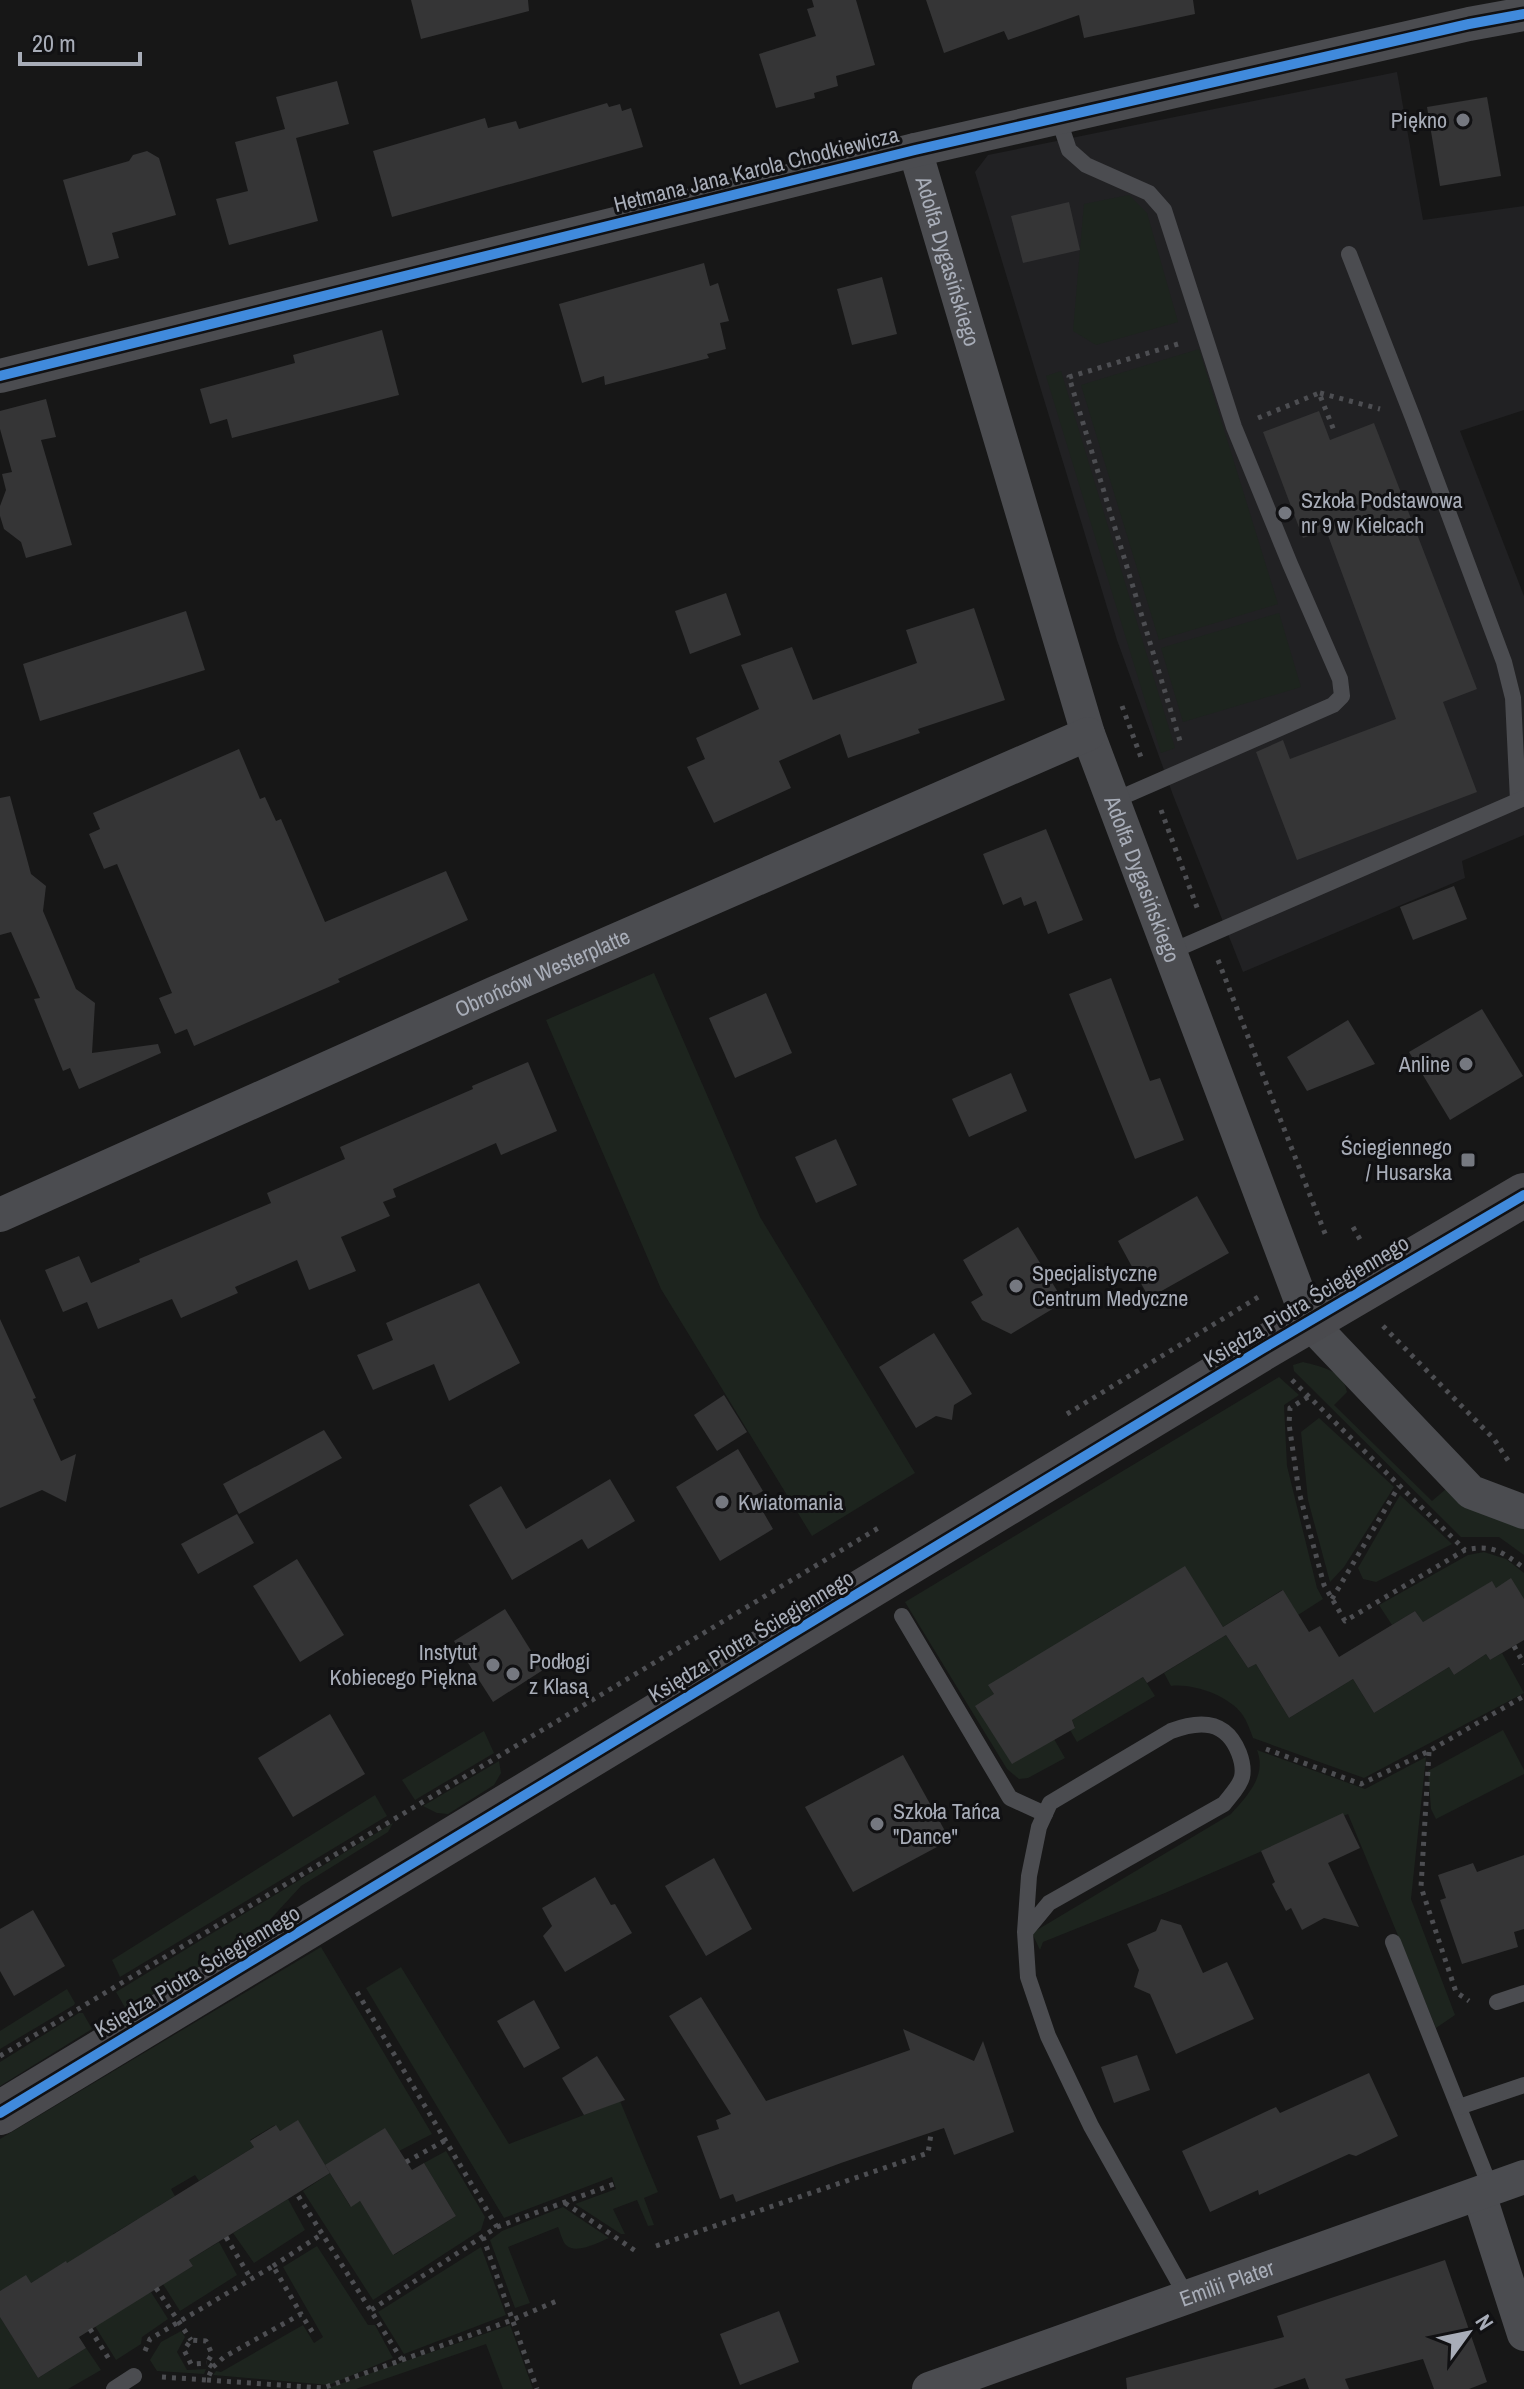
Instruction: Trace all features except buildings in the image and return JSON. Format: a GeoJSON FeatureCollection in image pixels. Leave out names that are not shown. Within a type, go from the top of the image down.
{"type":"FeatureCollection","features":[{"type":"Feature","properties":{"kind":"street"},"geometry":{"type":"LineString","coordinates":[[1522,0],[1524,13]]}},
{"type":"Feature","properties":{"kind":"street","name":"Hetmana Jana Karola Chodkiewicza"},"geometry":{"type":"LineString","coordinates":[[0,376],[915,150],[1524,13]]}},
{"type":"Feature","properties":{"kind":"street","name":"Adolfa Dygasińskiego"},"geometry":{"type":"LineString","coordinates":[[915,150],[1088,734],[1309,1322],[1471,1492],[1524,1512]]}},
{"type":"Feature","properties":{"kind":"street","name":"Obrońców Westerplatte"},"geometry":{"type":"LineString","coordinates":[[0,1215],[495,993],[1088,734]]}},
{"type":"Feature","properties":{"kind":"street","name":"Księdza Piotra Ściegiennego"},"geometry":{"type":"LineString","coordinates":[[0,2113],[1262,1349],[1524,1195]]}},
{"type":"Feature","properties":{"kind":"street","name":"Emilii Plater"},"geometry":{"type":"LineString","coordinates":[[929,2389],[1524,2177]]}},
{"type":"Feature","properties":{"kind":"street"},"geometry":{"type":"LineString","coordinates":[[1485,2191],[1524,2334]]}},
{"type":"Feature","properties":{"kind":"lane"},"geometry":{"type":"LineString","coordinates":[[1058,117],[1069,150],[1086,165],[1149,193],[1164,210],[1234,427],[1340,679],[1342,696],[1333,705],[1113,801]]}},
{"type":"Feature","properties":{"kind":"lane"},"geometry":{"type":"LineString","coordinates":[[1170,952],[1521,799],[1513,698],[1504,662],[1349,254]]}},
{"type":"Feature","properties":{"kind":"lane"},"geometry":{"type":"LineString","coordinates":[[902,1616],[1010,1798],[1045,1814]]}},
{"type":"Feature","properties":{"kind":"lane"},"geometry":{"type":"LineString","coordinates":[[1025,1932],[1049,1903],[1224,1804],[1242,1780],[1243,1764],[1234,1741],[1216,1726],[1191,1723],[1171,1731],[1050,1803],[1039,1827],[1029,1876],[1025,1932],[1028,1977],[1048,2036],[1091,2126],[1187,2297]]}},
{"type":"Feature","properties":{"kind":"lane"},"geometry":{"type":"LineString","coordinates":[[1393,1942],[1459,2107],[1485,2191]]}},
{"type":"Feature","properties":{"kind":"lane"},"geometry":{"type":"LineString","coordinates":[[1497,2002],[1524,1993]]}},
{"type":"Feature","properties":{"kind":"lane"},"geometry":{"type":"LineString","coordinates":[[1459,2107],[1524,2085]]}},
{"type":"Feature","properties":{"kind":"lane"},"geometry":{"type":"LineString","coordinates":[[114,2389],[134,2376]]}},
{"type":"Feature","properties":{"kind":"path"},"geometry":{"type":"LineString","coordinates":[[1188,768],[1069,377],[1206,336]]}},
{"type":"Feature","properties":{"kind":"path"},"geometry":{"type":"LineString","coordinates":[[1319,393],[1335,433]]}},
{"type":"Feature","properties":{"kind":"path"},"geometry":{"type":"LineString","coordinates":[[1234,427],[1319,393],[1413,418]]}},
{"type":"Feature","properties":{"kind":"path"},"geometry":{"type":"LineString","coordinates":[[1118,693],[1326,1236]]}},
{"type":"Feature","properties":{"kind":"path"},"geometry":{"type":"LineString","coordinates":[[1061,1417],[1262,1295],[1263,1286]]}},
{"type":"Feature","properties":{"kind":"path"},"geometry":{"type":"LineString","coordinates":[[1389,1317],[1380,1323],[1494,1439],[1517,1475]]}},
{"type":"Feature","properties":{"kind":"path"},"geometry":{"type":"LineString","coordinates":[[1262,1349],[1465,1550]]}},
{"type":"Feature","properties":{"kind":"path"},"geometry":{"type":"LineString","coordinates":[[1308,1397],[1290,1408],[1289,1424],[1299,1492],[1324,1585],[1345,1621],[1465,1550],[1484,1546],[1503,1553],[1524,1568]]}},
{"type":"Feature","properties":{"kind":"path"},"geometry":{"type":"LineString","coordinates":[[1332,1599],[1400,1486]]}},
{"type":"Feature","properties":{"kind":"path"},"geometry":{"type":"LineString","coordinates":[[0,2056],[888,1522]]}},
{"type":"Feature","properties":{"kind":"path"},"geometry":{"type":"LineString","coordinates":[[1514,1646],[1524,1664]]}},
{"type":"Feature","properties":{"kind":"path"},"geometry":{"type":"LineString","coordinates":[[1234,1741],[1254,1745],[1361,1784],[1429,1751],[1524,1696]]}},
{"type":"Feature","properties":{"kind":"path"},"geometry":{"type":"LineString","coordinates":[[1429,1751],[1421,1887],[1456,1992],[1465,1999],[1486,2006],[1497,2002]]}},
{"type":"Feature","properties":{"kind":"path"},"geometry":{"type":"LineString","coordinates":[[357,1992],[497,2227]]}},
{"type":"Feature","properties":{"kind":"path"},"geometry":{"type":"LineString","coordinates":[[656,2246],[928,2153],[931,2134]]}},
{"type":"Feature","properties":{"kind":"path"},"geometry":{"type":"LineString","coordinates":[[406,2162],[446,2140]]}},
{"type":"Feature","properties":{"kind":"path"},"geometry":{"type":"LineString","coordinates":[[371,2310],[497,2227],[614,2184]]}},
{"type":"Feature","properties":{"kind":"path"},"geometry":{"type":"LineString","coordinates":[[297,2194],[402,2360]]}},
{"type":"Feature","properties":{"kind":"path"},"geometry":{"type":"LineString","coordinates":[[564,2202],[637,2252]]}},
{"type":"Feature","properties":{"kind":"path"},"geometry":{"type":"LineString","coordinates":[[322,2234],[150,2339],[134,2376],[323,2388],[559,2300]]}},
{"type":"Feature","properties":{"kind":"path"},"geometry":{"type":"LineString","coordinates":[[226,2237],[251,2279]]}},
{"type":"Feature","properties":{"kind":"path"},"geometry":{"type":"LineString","coordinates":[[483,2237],[537,2389]]}},
{"type":"Feature","properties":{"kind":"path"},"geometry":{"type":"LineString","coordinates":[[273,2266],[315,2336]]}},
{"type":"Feature","properties":{"kind":"path"},"geometry":{"type":"LineString","coordinates":[[156,2288],[191,2340]]}},
{"type":"Feature","properties":{"kind":"path"},"geometry":{"type":"LineString","coordinates":[[207,2380],[213,2367],[224,2357],[301,2314]]}},
{"type":"Feature","properties":{"kind":"path"},"geometry":{"type":"LineString","coordinates":[[191,2340],[184,2350],[191,2364],[207,2363],[213,2367]]}},
{"type":"Feature","properties":{"kind":"path"},"geometry":{"type":"LineString","coordinates":[[191,2340],[206,2341],[212,2354],[207,2363]]}},
{"type":"Feature","properties":{"kind":"shaded area","name":"Szkoła Podstawowa nr 9 w Kielcach"},"geometry":{"type":"Polygon","coordinates":[[[1397,72],[1423,220],[1524,206],[1524,410],[1460,431],[1524,596],[1524,835],[1462,861],[1465,878],[1243,972],[1173,795],[1117,640],[975,172],[988,155],[1397,72]]]}},
{"type":"Feature","properties":{"kind":"shaded area"},"geometry":{"type":"Polygon","coordinates":[[[1129,195],[1147,213],[1178,322],[1096,345],[1073,331],[1084,204],[1129,195]]]}},
{"type":"Feature","properties":{"kind":"shaded area"},"geometry":{"type":"Polygon","coordinates":[[[1199,349],[1278,604],[1159,640],[1081,385],[1199,349]]]}},
{"type":"Feature","properties":{"kind":"shaded area"},"geometry":{"type":"Polygon","coordinates":[[[1061,371],[1175,748],[1161,753],[1046,376],[1061,371]]]}},
{"type":"Feature","properties":{"kind":"shaded area"},"geometry":{"type":"Polygon","coordinates":[[[1279,613],[1301,687],[1183,722],[1161,648],[1279,613]]]}},
{"type":"Feature","properties":{"kind":"shaded area"},"geometry":{"type":"Polygon","coordinates":[[[654,973],[760,1217],[915,1473],[812,1536],[661,1289],[546,1020],[654,973]]]}},
{"type":"Feature","properties":{"kind":"shaded area"},"geometry":{"type":"Polygon","coordinates":[[[1303,1362],[1331,1371],[1341,1379],[1347,1392],[1334,1405],[1432,1501],[1446,1489],[1455,1486],[1524,1529],[1524,1555],[1499,1537],[1461,1537],[1294,1371],[1293,1365],[1303,1362]]]}},
{"type":"Feature","properties":{"kind":"shaded area"},"geometry":{"type":"Polygon","coordinates":[[[1279,1377],[1299,1395],[1284,1405],[1287,1466],[1317,1588],[1323,1599],[1298,1615],[1282,1590],[1223,1627],[1185,1567],[1095,1620],[1100,1629],[989,1686],[994,1694],[1054,1739],[1065,1758],[1028,1778],[1019,1779],[1007,1769],[905,1602],[1279,1377]]]}},
{"type":"Feature","properties":{"kind":"shaded area"},"geometry":{"type":"Polygon","coordinates":[[[1319,1418],[1394,1487],[1344,1567],[1330,1582],[1308,1500],[1301,1432],[1319,1418]]]}},
{"type":"Feature","properties":{"kind":"shaded area"},"geometry":{"type":"Polygon","coordinates":[[[1400,1495],[1452,1544],[1376,1582],[1363,1579],[1358,1568],[1400,1495]]]}},
{"type":"Feature","properties":{"kind":"shaded area"},"geometry":{"type":"Polygon","coordinates":[[[1484,1552],[1506,1559],[1524,1573],[1524,1599],[1496,1588],[1492,1582],[1423,1622],[1415,1611],[1392,1625],[1379,1605],[1468,1555],[1484,1552]]]}},
{"type":"Feature","properties":{"kind":"shaded area"},"geometry":{"type":"Polygon","coordinates":[[[1226,1635],[1248,1668],[1256,1664],[1289,1718],[1353,1679],[1374,1713],[1449,1667],[1454,1675],[1486,1654],[1490,1660],[1502,1653],[1524,1693],[1364,1778],[1253,1738],[1242,1714],[1220,1696],[1200,1689],[1171,1686],[1164,1673],[1226,1635]]]}},
{"type":"Feature","properties":{"kind":"shaded area"},"geometry":{"type":"Polygon","coordinates":[[[1143,1677],[1155,1696],[1077,1742],[1070,1730],[1075,1727],[1072,1720],[1143,1677]]]}},
{"type":"Feature","properties":{"kind":"shaded area"},"geometry":{"type":"Polygon","coordinates":[[[1503,1730],[1524,1774],[1436,1819],[1431,1809],[1428,1771],[1503,1730]]]}},
{"type":"Feature","properties":{"kind":"shaded area"},"geometry":{"type":"Polygon","coordinates":[[[484,1731],[494,1753],[415,1800],[402,1780],[484,1731]]]}},
{"type":"Feature","properties":{"kind":"shaded area"},"geometry":{"type":"Polygon","coordinates":[[[1257,1750],[1365,1789],[1426,1757],[1411,1899],[1455,2015],[1436,2028],[1348,1814],[1043,1942],[1040,1950],[1032,1933],[1231,1814],[1254,1785],[1259,1768],[1257,1750]]]}},
{"type":"Feature","properties":{"kind":"shaded area"},"geometry":{"type":"Polygon","coordinates":[[[499,1761],[501,1773],[494,1785],[448,1814],[437,1813],[423,1806],[499,1761]]]}},
{"type":"Feature","properties":{"kind":"shaded area"},"geometry":{"type":"Polygon","coordinates":[[[375,1795],[387,1816],[120,1977],[112,1960],[375,1795]]]}},
{"type":"Feature","properties":{"kind":"shaded area"},"geometry":{"type":"Polygon","coordinates":[[[393,1823],[388,1832],[301,1886],[266,1924],[252,1934],[127,2011],[116,1992],[393,1823]]]}},
{"type":"Feature","properties":{"kind":"shaded area"},"geometry":{"type":"Polygon","coordinates":[[[321,1947],[432,2134],[399,2151],[325,2165],[298,2121],[280,2131],[275,2125],[250,2140],[254,2147],[199,2181],[195,2175],[171,2189],[175,2196],[157,2207],[160,2213],[138,2219],[113,2234],[115,2240],[71,2268],[66,2262],[31,2283],[0,2291],[0,2139],[321,1947]]]}},
{"type":"Feature","properties":{"kind":"shaded area"},"geometry":{"type":"Polygon","coordinates":[[[401,1967],[509,2144],[620,2101],[658,2192],[644,2198],[654,2225],[648,2226],[637,2200],[613,2209],[625,2234],[575,2204],[616,2189],[612,2177],[504,2218],[366,1988],[401,1967]]]}},
{"type":"Feature","properties":{"kind":"shaded area"},"geometry":{"type":"Polygon","coordinates":[[[67,1989],[74,2005],[0,2049],[0,2031],[67,1989]]]}},
{"type":"Feature","properties":{"kind":"shaded area"},"geometry":{"type":"Polygon","coordinates":[[[83,2013],[92,2029],[0,2086],[0,2062],[83,2013]]]}},
{"type":"Feature","properties":{"kind":"shaded area"},"geometry":{"type":"Polygon","coordinates":[[[446,2151],[485,2217],[481,2230],[373,2300],[303,2191],[330,2173],[350,2206],[360,2201],[394,2255],[456,2216],[424,2163],[446,2151]]]}},
{"type":"Feature","properties":{"kind":"shaded area"},"geometry":{"type":"Polygon","coordinates":[[[288,2199],[305,2230],[254,2263],[233,2233],[288,2199]]]}},
{"type":"Feature","properties":{"kind":"shaded area"},"geometry":{"type":"Polygon","coordinates":[[[563,2207],[609,2238],[588,2247],[570,2248],[558,2227],[508,2247],[530,2303],[515,2308],[490,2240],[502,2231],[563,2207]]]}},
{"type":"Feature","properties":{"kind":"shaded area"},"geometry":{"type":"Polygon","coordinates":[[[219,2242],[237,2275],[180,2311],[163,2284],[193,2266],[189,2260],[219,2242]]]}},
{"type":"Feature","properties":{"kind":"shaded area"},"geometry":{"type":"Polygon","coordinates":[[[317,2246],[368,2325],[375,2325],[393,2358],[329,2385],[213,2375],[303,2325],[314,2343],[323,2337],[283,2267],[317,2246]]]}},
{"type":"Feature","properties":{"kind":"shaded area"},"geometry":{"type":"Polygon","coordinates":[[[481,2247],[506,2315],[404,2354],[378,2312],[481,2247]]]}},
{"type":"Feature","properties":{"kind":"shaded area"},"geometry":{"type":"Polygon","coordinates":[[[151,2292],[168,2319],[142,2337],[141,2344],[116,2360],[95,2326],[151,2292]]]}},
{"type":"Feature","properties":{"kind":"shaded area"},"geometry":{"type":"Polygon","coordinates":[[[0,2304],[2,2320],[38,2378],[86,2348],[101,2370],[68,2389],[0,2389],[0,2304]]]}},
{"type":"Feature","properties":{"kind":"shaded area"},"geometry":{"type":"Polygon","coordinates":[[[510,2325],[533,2389],[503,2389],[486,2344],[356,2389],[325,2389],[510,2325]]]}},
{"type":"Feature","properties":{"kind":"shaded area"},"geometry":{"type":"Polygon","coordinates":[[[181,2331],[185,2337],[177,2352],[187,2370],[206,2369],[204,2374],[157,2371],[150,2360],[161,2342],[181,2331]]]}},
{"type":"Feature","properties":{"kind":"cycle path"},"geometry":{"type":"LineString","coordinates":[[0,376],[915,150],[1524,14]]}},
{"type":"Feature","properties":{"kind":"cycle path"},"geometry":{"type":"LineString","coordinates":[[0,2113],[1262,1349],[1524,1195]]}},
{"type":"Feature","properties":{"kind":"place","name":"Piękno"},"geometry":{"type":"Point","coordinates":[1463,120]}},
{"type":"Feature","properties":{"kind":"place","name":"Szkoła Podstawowa nr 9 w Kielcach"},"geometry":{"type":"Point","coordinates":[1285,513]}},
{"type":"Feature","properties":{"kind":"place","name":"Anline"},"geometry":{"type":"Point","coordinates":[1466,1064]}},
{"type":"Feature","properties":{"kind":"place","name":"Ściegiennego / Husarska"},"geometry":{"type":"Point","coordinates":[1468,1160]}},
{"type":"Feature","properties":{"kind":"place","name":"Specjalistyczne Centrum Medyczne"},"geometry":{"type":"Point","coordinates":[1016,1286]}},
{"type":"Feature","properties":{"kind":"place","name":"Kwiatomania"},"geometry":{"type":"Point","coordinates":[722,1502]}},
{"type":"Feature","properties":{"kind":"place","name":"Instytut Kobiecego Piękna"},"geometry":{"type":"Point","coordinates":[493,1665]}},
{"type":"Feature","properties":{"kind":"place","name":"Podłogi z Klasą"},"geometry":{"type":"Point","coordinates":[513,1674]}},
{"type":"Feature","properties":{"kind":"place","name":"Szkoła Tańca \"Dance\""},"geometry":{"type":"Point","coordinates":[877,1824]}}]}
